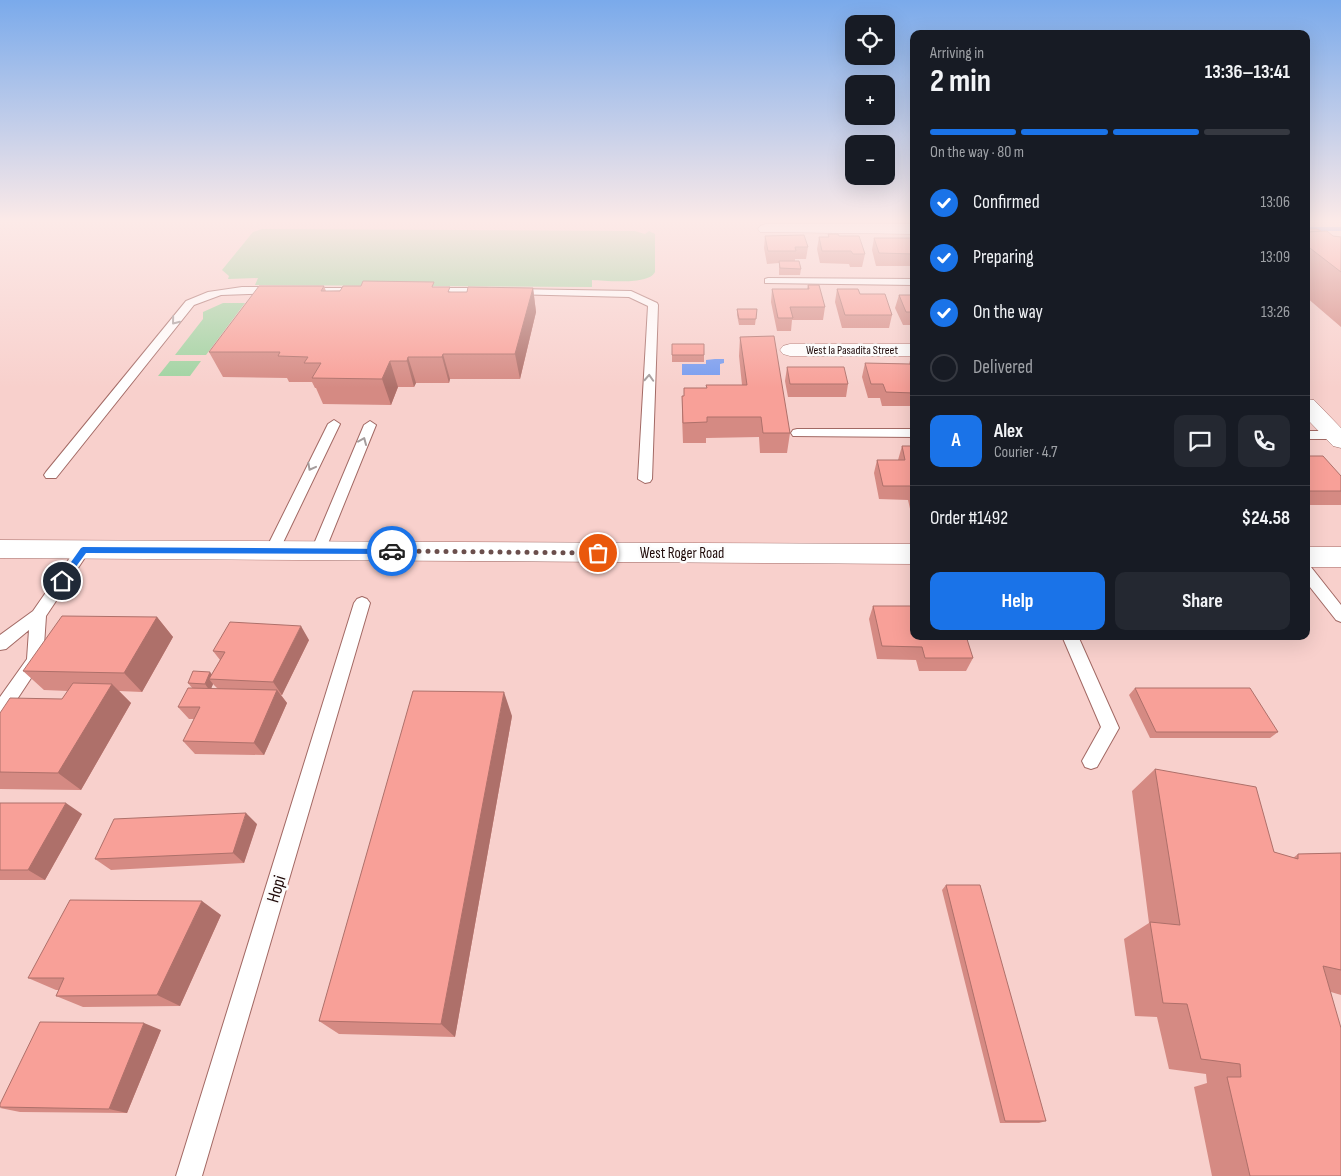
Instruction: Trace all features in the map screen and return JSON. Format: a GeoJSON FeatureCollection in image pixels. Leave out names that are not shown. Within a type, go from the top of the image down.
{"type":"FeatureCollection","features":[{"type":"Feature","properties":{"kind":"street","name":"West la Pasadita Street"},"geometry":{"type":"LineString","coordinates":[[790,350],[910,350]]}},
{"type":"Feature","properties":{"kind":"street"},"geometry":{"type":"LineString","coordinates":[[1310,409],[1338,438]]}},
{"type":"Feature","properties":{"kind":"street","name":"West Roger Road"},"geometry":{"type":"LineString","coordinates":[[0,549],[910,554]]}},
{"type":"Feature","properties":{"kind":"street"},"geometry":{"type":"LineString","coordinates":[[1310,557],[1341,557]]}},
{"type":"Feature","properties":{"kind":"lane"},"geometry":{"type":"LineString","coordinates":[[768,281],[910,282]]}},
{"type":"Feature","properties":{"kind":"lane"},"geometry":{"type":"LineString","coordinates":[[51,475],[96,422],[190,303],[207,294],[229,290],[372,291]]}},
{"type":"Feature","properties":{"kind":"lane"},"geometry":{"type":"LineString","coordinates":[[421,291],[631,294],[653,305],[645,479]]}},
{"type":"Feature","properties":{"kind":"lane"},"geometry":{"type":"LineString","coordinates":[[272,551],[334,424]]}},
{"type":"Feature","properties":{"kind":"lane"},"geometry":{"type":"LineString","coordinates":[[318,551],[370,425]]}},
{"type":"Feature","properties":{"kind":"lane"},"geometry":{"type":"LineString","coordinates":[[797,432],[910,433]]}},
{"type":"Feature","properties":{"kind":"lane"},"geometry":{"type":"LineString","coordinates":[[1310,435],[1338,438]]}},
{"type":"Feature","properties":{"kind":"lane"},"geometry":{"type":"LineString","coordinates":[[0,644],[38,615],[83,550]]}},
{"type":"Feature","properties":{"kind":"lane"},"geometry":{"type":"LineString","coordinates":[[1310,576],[1341,616]]}},
{"type":"Feature","properties":{"kind":"lane","name":"Hopi"},"geometry":{"type":"LineString","coordinates":[[189,1176],[362,603]]}},
{"type":"Feature","properties":{"kind":"lane"},"geometry":{"type":"LineString","coordinates":[[0,711],[35,660],[38,615]]}},
{"type":"Feature","properties":{"kind":"lane"},"geometry":{"type":"LineString","coordinates":[[1072,640],[1110,728],[1091,761]]}},
{"type":"Feature","properties":{"kind":"green space"},"geometry":{"type":"Polygon","coordinates":[[[228,278],[647,278],[636,281],[592,280],[592,287],[255,285],[258,278],[228,278]]]}},
{"type":"Feature","properties":{"kind":"green space"},"geometry":{"type":"Polygon","coordinates":[[[223,303],[245,303],[206,355],[175,355],[203,319],[203,312],[223,303]]]}},
{"type":"Feature","properties":{"kind":"green space"},"geometry":{"type":"Polygon","coordinates":[[[170,361],[201,361],[190,376],[158,376],[170,361]]]}},
{"type":"Feature","properties":{"kind":"water"},"geometry":{"type":"Polygon","coordinates":[[[724,359],[724,363],[720,364],[720,375],[682,375],[682,364],[706,364],[706,360],[724,359]]]}},
{"type":"Feature","properties":{"kind":"building"},"geometry":{"type":"Polygon","coordinates":[[[363,281],[434,282],[432,287],[450,287],[448,292],[467,292],[468,287],[533,288],[515,354],[443,354],[442,357],[408,357],[407,361],[390,361],[382,379],[312,378],[321,363],[304,363],[308,357],[278,356],[280,352],[209,352],[259,286],[324,286],[321,291],[340,291],[343,286],[361,286],[363,281]]]}},
{"type":"Feature","properties":{"kind":"building"},"geometry":{"type":"Polygon","coordinates":[[[808,285],[819,285],[825,307],[790,307],[793,318],[778,318],[772,289],[809,289],[808,285]]]}},
{"type":"Feature","properties":{"kind":"building"},"geometry":{"type":"Polygon","coordinates":[[[837,289],[858,289],[860,294],[885,294],[892,315],[845,315],[837,289]]]}},
{"type":"Feature","properties":{"kind":"building"},"geometry":{"type":"Polygon","coordinates":[[[899,295],[910,295],[910,312],[906,312],[899,295]]]}},
{"type":"Feature","properties":{"kind":"building"},"geometry":{"type":"Polygon","coordinates":[[[737,309],[757,309],[756,319],[739,319],[737,309]]]}},
{"type":"Feature","properties":{"kind":"building"},"geometry":{"type":"Polygon","coordinates":[[[774,336],[790,433],[763,433],[761,417],[707,417],[707,422],[683,423],[682,396],[684,396],[684,388],[707,388],[706,385],[747,385],[740,337],[774,336]]]}},
{"type":"Feature","properties":{"kind":"building"},"geometry":{"type":"Polygon","coordinates":[[[672,344],[704,344],[704,355],[672,355],[672,344]]]}},
{"type":"Feature","properties":{"kind":"building"},"geometry":{"type":"Polygon","coordinates":[[[865,363],[910,364],[910,393],[886,392],[883,384],[871,384],[865,363]]]}},
{"type":"Feature","properties":{"kind":"building"},"geometry":{"type":"Polygon","coordinates":[[[787,367],[844,367],[848,384],[790,384],[787,367]]]}},
{"type":"Feature","properties":{"kind":"building"},"geometry":{"type":"Polygon","coordinates":[[[902,446],[910,446],[910,486],[883,486],[877,460],[905,460],[902,446]]]}},
{"type":"Feature","properties":{"kind":"building"},"geometry":{"type":"Polygon","coordinates":[[[1310,456],[1323,456],[1341,476],[1341,491],[1310,491],[1310,456]]]}},
{"type":"Feature","properties":{"kind":"building"},"geometry":{"type":"Polygon","coordinates":[[[873,606],[910,606],[910,640],[967,640],[973,658],[925,658],[922,647],[882,646],[873,606]]]}},
{"type":"Feature","properties":{"kind":"building"},"geometry":{"type":"Polygon","coordinates":[[[62,616],[157,617],[124,673],[23,671],[62,616]]]}},
{"type":"Feature","properties":{"kind":"building"},"geometry":{"type":"Polygon","coordinates":[[[230,622],[301,626],[273,682],[209,679],[225,652],[213,651],[230,622]]]}},
{"type":"Feature","properties":{"kind":"building"},"geometry":{"type":"Polygon","coordinates":[[[193,671],[210,672],[205,684],[188,683],[193,671]]]}},
{"type":"Feature","properties":{"kind":"building"},"geometry":{"type":"Polygon","coordinates":[[[73,683],[112,684],[58,773],[0,772],[0,713],[10,698],[62,699],[73,683]]]}},
{"type":"Feature","properties":{"kind":"building"},"geometry":{"type":"Polygon","coordinates":[[[188,688],[277,690],[254,743],[183,741],[200,707],[178,707],[188,688]]]}},
{"type":"Feature","properties":{"kind":"building"},"geometry":{"type":"Polygon","coordinates":[[[1135,688],[1250,688],[1278,732],[1156,732],[1135,688]]]}},
{"type":"Feature","properties":{"kind":"building"},"geometry":{"type":"Polygon","coordinates":[[[413,691],[504,692],[441,1024],[319,1021],[413,691]]]}},
{"type":"Feature","properties":{"kind":"building"},"geometry":{"type":"Polygon","coordinates":[[[1155,769],[1256,787],[1274,852],[1298,859],[1298,854],[1341,853],[1341,970],[1323,966],[1341,1028],[1341,1176],[1250,1176],[1227,1077],[1241,1077],[1240,1064],[1201,1059],[1187,1004],[1163,1003],[1150,922],[1180,925],[1155,769]]]}},
{"type":"Feature","properties":{"kind":"building"},"geometry":{"type":"Polygon","coordinates":[[[0,803],[66,803],[28,870],[0,870],[0,803]]]}},
{"type":"Feature","properties":{"kind":"building"},"geometry":{"type":"Polygon","coordinates":[[[246,813],[233,853],[95,859],[114,819],[246,813]]]}},
{"type":"Feature","properties":{"kind":"building"},"geometry":{"type":"Polygon","coordinates":[[[946,885],[980,885],[1046,1121],[1005,1121],[946,885]]]}},
{"type":"Feature","properties":{"kind":"building"},"geometry":{"type":"Polygon","coordinates":[[[70,900],[202,901],[157,995],[56,996],[64,978],[28,978],[70,900]]]}},
{"type":"Feature","properties":{"kind":"building"},"geometry":{"type":"Polygon","coordinates":[[[40,1022],[144,1023],[109,1109],[0,1107],[40,1022]]]}},
{"type":"Feature","properties":{"kind":"way so far"},"geometry":{"type":"LineString","coordinates":[[392,551],[598,553]]}},
{"type":"Feature","properties":{"kind":"route"},"geometry":{"type":"LineString","coordinates":[[62,581],[83,550],[392,551]]}}]}
